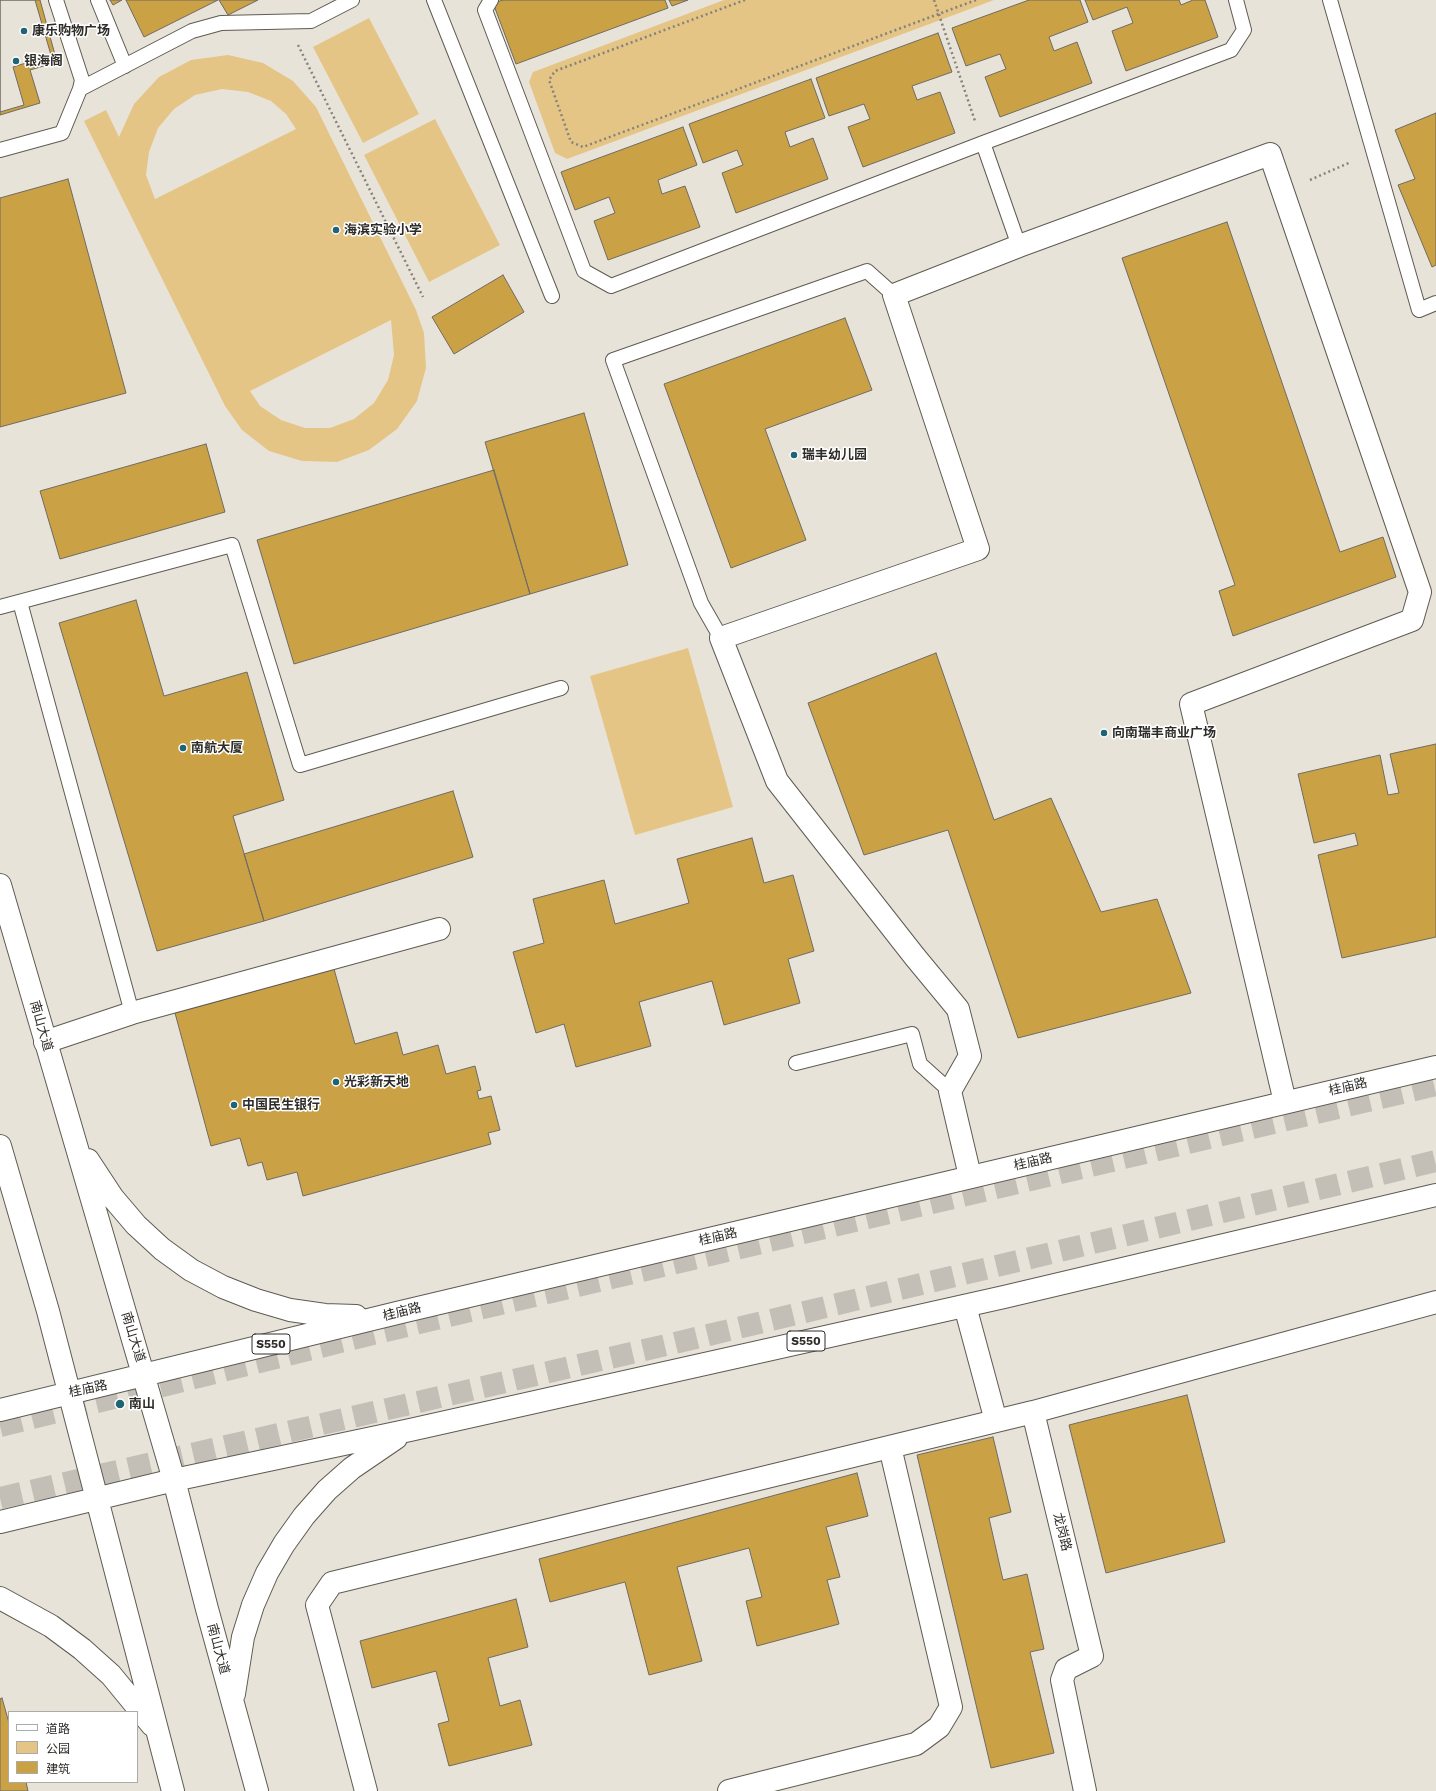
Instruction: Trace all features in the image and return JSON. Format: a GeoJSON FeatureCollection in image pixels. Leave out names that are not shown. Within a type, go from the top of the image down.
{"type":"FeatureCollection","features":[{"type":"Feature","properties":{"kind":"main road"},"geometry":{"type":"LineString","coordinates":[[970,1176],[950,1091],[970,1056],[958,1009],[915,957],[777,781],[721,638],[978,549],[894,295],[1019,246],[1270,154],[1420,592],[1412,620],[1191,704],[1285,1102]]}},
{"type":"Feature","properties":{"kind":"main road","name":"南山大道"},"geometry":{"type":"LineString","coordinates":[[0,885],[174,1480],[257,1791]]}},
{"type":"Feature","properties":{"kind":"main road"},"geometry":{"type":"LineString","coordinates":[[45,1042],[132,1013],[439,929]]}},
{"type":"Feature","properties":{"kind":"main road","name":"桂庙路"},"geometry":{"type":"LineString","coordinates":[[0,1410],[970,1176],[1436,1067]]}},
{"type":"Feature","properties":{"kind":"main road"},"geometry":{"type":"LineString","coordinates":[[63,1103],[76,1137],[86,1156],[113,1198],[136,1225],[162,1249],[191,1270],[223,1287],[256,1300],[290,1310],[326,1315],[362,1316],[397,1313]]}},
{"type":"Feature","properties":{"kind":"main road"},"geometry":{"type":"LineString","coordinates":[[0,1146],[70,1392],[173,1791]]}},
{"type":"Feature","properties":{"kind":"main road","name":"S550"},"geometry":{"type":"LineString","coordinates":[[0,1522],[174,1480],[410,1430],[964,1306],[1436,1195]]}},
{"type":"Feature","properties":{"kind":"main road"},"geometry":{"type":"LineString","coordinates":[[366,1791],[317,1605],[332,1583],[1033,1412],[1436,1302]]}},
{"type":"Feature","properties":{"kind":"main road"},"geometry":{"type":"LineString","coordinates":[[964,1306],[996,1421]]}},
{"type":"Feature","properties":{"kind":"main road","name":"龙岗路"},"geometry":{"type":"LineString","coordinates":[[1033,1412],[1092,1656],[1066,1669],[1062,1680],[1085,1791]]}},
{"type":"Feature","properties":{"kind":"main road"},"geometry":{"type":"LineString","coordinates":[[233,1705],[236,1671],[243,1637],[253,1605],[267,1573],[284,1544],[304,1516],[327,1490],[352,1468],[380,1447],[410,1430]]}},
{"type":"Feature","properties":{"kind":"main road"},"geometry":{"type":"LineString","coordinates":[[729,1791],[916,1744],[939,1727],[951,1707],[890,1447]]}},
{"type":"Feature","properties":{"kind":"main road"},"geometry":{"type":"LineString","coordinates":[[0,1598],[51,1626],[82,1649],[111,1675],[136,1704],[159,1735]]}},
{"type":"Feature","properties":{"kind":"lane"},"geometry":{"type":"LineString","coordinates":[[0,150],[62,133],[80,89],[82,80],[56,0]]}},
{"type":"Feature","properties":{"kind":"lane"},"geometry":{"type":"LineString","coordinates":[[98,0],[125,66]]}},
{"type":"Feature","properties":{"kind":"lane"},"geometry":{"type":"LineString","coordinates":[[80,89],[192,31],[221,24],[311,20],[352,0]]}},
{"type":"Feature","properties":{"kind":"lane"},"geometry":{"type":"LineString","coordinates":[[434,0],[552,296]]}},
{"type":"Feature","properties":{"kind":"lane"},"geometry":{"type":"LineString","coordinates":[[491,0],[486,10],[584,271],[611,286],[983,143],[1231,50],[1244,30],[1236,0]]}},
{"type":"Feature","properties":{"kind":"lane"},"geometry":{"type":"LineString","coordinates":[[1330,0],[1419,310],[1436,303]]}},
{"type":"Feature","properties":{"kind":"lane"},"geometry":{"type":"LineString","coordinates":[[983,143],[1019,246]]}},
{"type":"Feature","properties":{"kind":"lane"},"geometry":{"type":"LineString","coordinates":[[721,638],[701,603],[613,360],[867,271],[894,295]]}},
{"type":"Feature","properties":{"kind":"lane"},"geometry":{"type":"LineString","coordinates":[[0,607],[232,545],[300,765],[561,688]]}},
{"type":"Feature","properties":{"kind":"lane"},"geometry":{"type":"LineString","coordinates":[[20,602],[132,1013]]}},
{"type":"Feature","properties":{"kind":"lane"},"geometry":{"type":"LineString","coordinates":[[796,1063],[912,1034],[920,1064],[950,1091]]}},
{"type":"Feature","properties":{"kind":"path"},"geometry":{"type":"LineString","coordinates":[[745,0],[555,71],[549,80],[572,142],[583,147],[976,0]]}},
{"type":"Feature","properties":{"kind":"path"},"geometry":{"type":"LineString","coordinates":[[934,0],[970,109]]}},
{"type":"Feature","properties":{"kind":"path"},"geometry":{"type":"LineString","coordinates":[[286,21],[424,297]]}},
{"type":"Feature","properties":{"kind":"path"},"geometry":{"type":"LineString","coordinates":[[1283,191],[1374,153]]}},
{"type":"Feature","properties":{"kind":"green space"},"geometry":{"type":"Polygon","coordinates":[[[724,0],[994,0],[567,159],[555,153],[529,82],[533,72],[724,0]]]}},
{"type":"Feature","properties":{"kind":"green space"},"geometry":{"type":"Polygon","coordinates":[[[369,18],[419,114],[363,143],[313,47],[369,18]]]}},
{"type":"Feature","properties":{"kind":"green space"},"geometry":{"type":"Polygon","coordinates":[[[228,55],[263,63],[293,81],[316,107],[416,310],[424,333],[426,368],[417,401],[397,429],[369,450],[337,462],[302,461],[269,451],[242,430],[225,406],[84,121],[106,110],[119,137],[134,104],[159,77],[191,60],[228,55]],[[222,89],[195,95],[174,109],[158,128],[149,152],[146,175],[155,199],[296,129],[286,114],[271,101],[248,92],[222,89]],[[391,320],[250,391],[260,406],[281,420],[305,428],[330,428],[354,419],[374,403],[388,380],[394,355],[391,320]]]}},
{"type":"Feature","properties":{"kind":"green space"},"geometry":{"type":"Polygon","coordinates":[[[435,119],[500,245],[429,282],[364,155],[435,119]]]}},
{"type":"Feature","properties":{"kind":"green space"},"geometry":{"type":"Polygon","coordinates":[[[688,648],[733,807],[635,835],[590,676],[688,648]]]}},
{"type":"Feature","properties":{"kind":"building","name":"康乐购物广场"},"geometry":{"type":"Polygon","coordinates":[[[0,0],[40,0],[57,62],[30,70],[40,103],[0,115],[0,0]]]}},
{"type":"Feature","properties":{"kind":"building","name":"康乐购物广场"},"geometry":{"type":"Polygon","coordinates":[[[0,0],[35,0],[51,55],[13,67],[24,105],[0,112],[0,0]]]}},
{"type":"Feature","properties":{"kind":"building"},"geometry":{"type":"Polygon","coordinates":[[[110,0],[122,0],[113,5],[110,0]]]}},
{"type":"Feature","properties":{"kind":"building"},"geometry":{"type":"Polygon","coordinates":[[[126,0],[218,0],[144,37],[126,0]]]}},
{"type":"Feature","properties":{"kind":"building"},"geometry":{"type":"Polygon","coordinates":[[[219,0],[258,0],[228,15],[219,0]]]}},
{"type":"Feature","properties":{"kind":"building"},"geometry":{"type":"Polygon","coordinates":[[[503,0],[665,0],[668,8],[516,64],[493,3],[503,0]]]}},
{"type":"Feature","properties":{"kind":"building"},"geometry":{"type":"Polygon","coordinates":[[[669,0],[688,0],[672,6],[669,0]]]}},
{"type":"Feature","properties":{"kind":"building"},"geometry":{"type":"Polygon","coordinates":[[[1029,0],[1080,0],[1088,22],[1049,37],[1054,51],[1077,42],[1092,83],[1000,117],[985,77],[1006,69],[1000,54],[966,66],[952,28],[1029,0]]]}},
{"type":"Feature","properties":{"kind":"building"},"geometry":{"type":"Polygon","coordinates":[[[1085,0],[1179,0],[1181,5],[1193,0],[1205,0],[1218,37],[1126,71],[1112,31],[1133,23],[1127,7],[1093,20],[1085,0]]]}},
{"type":"Feature","properties":{"kind":"building"},"geometry":{"type":"Polygon","coordinates":[[[938,33],[952,72],[912,86],[917,100],[940,92],[955,133],[863,167],[848,127],[870,119],[864,104],[829,116],[816,78],[938,33]]]}},
{"type":"Feature","properties":{"kind":"building"},"geometry":{"type":"Polygon","coordinates":[[[811,79],[825,118],[785,132],[790,147],[813,138],[828,179],[736,213],[722,173],[743,165],[737,150],[703,163],[689,124],[811,79]]]}},
{"type":"Feature","properties":{"kind":"building"},"geometry":{"type":"Polygon","coordinates":[[[1436,113],[1436,265],[1432,267],[1398,185],[1415,179],[1395,130],[1436,113]]]}},
{"type":"Feature","properties":{"kind":"building"},"geometry":{"type":"Polygon","coordinates":[[[683,127],[697,165],[658,180],[662,194],[685,186],[700,227],[608,260],[594,221],[615,213],[609,197],[575,210],[561,172],[683,127]]]}},
{"type":"Feature","properties":{"kind":"building"},"geometry":{"type":"Polygon","coordinates":[[[68,179],[126,393],[0,427],[0,198],[68,179]]]}},
{"type":"Feature","properties":{"kind":"building"},"geometry":{"type":"Polygon","coordinates":[[[1227,222],[1340,552],[1383,537],[1396,577],[1233,636],[1219,591],[1235,585],[1122,258],[1227,222]]]}},
{"type":"Feature","properties":{"kind":"building"},"geometry":{"type":"Polygon","coordinates":[[[503,275],[524,312],[454,354],[432,317],[503,275]]]}},
{"type":"Feature","properties":{"kind":"building"},"geometry":{"type":"Polygon","coordinates":[[[845,318],[872,390],[765,429],[806,540],[731,568],[664,384],[845,318]]]}},
{"type":"Feature","properties":{"kind":"building"},"geometry":{"type":"Polygon","coordinates":[[[584,413],[628,565],[530,594],[485,442],[584,413]]]}},
{"type":"Feature","properties":{"kind":"building"},"geometry":{"type":"Polygon","coordinates":[[[206,444],[225,512],[60,559],[40,491],[206,444]]]}},
{"type":"Feature","properties":{"kind":"building"},"geometry":{"type":"Polygon","coordinates":[[[494,470],[530,594],[294,664],[257,540],[494,470]]]}},
{"type":"Feature","properties":{"kind":"building","name":"南航大厦"},"geometry":{"type":"Polygon","coordinates":[[[136,600],[164,696],[247,672],[284,800],[233,816],[264,921],[157,951],[59,623],[136,600]]]}},
{"type":"Feature","properties":{"kind":"building"},"geometry":{"type":"Polygon","coordinates":[[[936,653],[994,820],[1051,798],[1101,912],[1157,899],[1191,993],[1018,1038],[948,830],[864,855],[808,703],[936,653]]]}},
{"type":"Feature","properties":{"kind":"building"},"geometry":{"type":"Polygon","coordinates":[[[1436,744],[1436,937],[1342,958],[1318,855],[1358,845],[1355,833],[1314,843],[1298,774],[1380,755],[1388,795],[1399,793],[1390,754],[1436,744]]]}},
{"type":"Feature","properties":{"kind":"building"},"geometry":{"type":"Polygon","coordinates":[[[453,791],[473,857],[264,921],[244,854],[453,791]]]}},
{"type":"Feature","properties":{"kind":"building"},"geometry":{"type":"Polygon","coordinates":[[[752,838],[764,883],[793,875],[814,951],[788,959],[800,1003],[724,1025],[712,981],[639,1002],[651,1046],[576,1067],[564,1024],[536,1033],[513,952],[544,943],[533,899],[604,880],[615,924],[689,903],[677,859],[752,838]]]}},
{"type":"Feature","properties":{"kind":"building","name":"光彩新天地"},"geometry":{"type":"Polygon","coordinates":[[[334,969],[355,1044],[397,1032],[403,1055],[438,1045],[446,1074],[475,1066],[481,1090],[477,1091],[479,1099],[491,1096],[500,1130],[488,1133],[491,1144],[303,1196],[297,1172],[267,1180],[262,1162],[248,1166],[240,1138],[211,1146],[175,1013],[334,969]]]}},
{"type":"Feature","properties":{"kind":"building"},"geometry":{"type":"Polygon","coordinates":[[[1187,1395],[1225,1542],[1106,1573],[1069,1425],[1187,1395]]]}},
{"type":"Feature","properties":{"kind":"building"},"geometry":{"type":"Polygon","coordinates":[[[993,1437],[1011,1512],[989,1518],[1003,1580],[1027,1574],[1044,1649],[1030,1652],[1054,1753],[991,1768],[917,1455],[993,1437]]]}},
{"type":"Feature","properties":{"kind":"building"},"geometry":{"type":"Polygon","coordinates":[[[857,1473],[868,1516],[826,1527],[840,1577],[827,1580],[839,1624],[757,1646],[746,1601],[762,1597],[749,1548],[677,1567],[702,1661],[649,1675],[625,1582],[550,1602],[539,1559],[857,1473]]]}},
{"type":"Feature","properties":{"kind":"building"},"geometry":{"type":"Polygon","coordinates":[[[516,1599],[528,1647],[488,1658],[500,1706],[520,1700],[532,1745],[449,1766],[438,1724],[449,1721],[436,1671],[372,1688],[360,1641],[516,1599]]]}},
{"type":"Feature","properties":{"kind":"building"},"geometry":{"type":"Polygon","coordinates":[[[2,1698],[8,1719],[8,1783],[26,1783],[28,1791],[0,1791],[0,1699],[2,1698]]]}},
{"type":"Feature","properties":{"kind":"tunnel"},"geometry":{"type":"LineString","coordinates":[[0,1426],[381,1332],[1436,1085]]}},
{"type":"Feature","properties":{"kind":"tunnel"},"geometry":{"type":"LineString","coordinates":[[0,1498],[675,1343],[1436,1161]]}},
{"type":"Feature","properties":{"kind":"place","name":"康乐购物广场"},"geometry":{"type":"Point","coordinates":[24,31]}},
{"type":"Feature","properties":{"kind":"place","name":"银海阁"},"geometry":{"type":"Point","coordinates":[16,61]}},
{"type":"Feature","properties":{"kind":"place","name":"海滨实验小学"},"geometry":{"type":"Point","coordinates":[336,230]}},
{"type":"Feature","properties":{"kind":"place","name":"瑞丰幼儿园"},"geometry":{"type":"Point","coordinates":[794,455]}},
{"type":"Feature","properties":{"kind":"place","name":"向南瑞丰商业广场"},"geometry":{"type":"Point","coordinates":[1104,733]}},
{"type":"Feature","properties":{"kind":"place","name":"南航大厦"},"geometry":{"type":"Point","coordinates":[183,748]}},
{"type":"Feature","properties":{"kind":"place","name":"光彩新天地"},"geometry":{"type":"Point","coordinates":[336,1082]}},
{"type":"Feature","properties":{"kind":"place","name":"中国民生银行"},"geometry":{"type":"Point","coordinates":[234,1105]}},
{"type":"Feature","properties":{"kind":"place","name":"南山"},"geometry":{"type":"Point","coordinates":[120,1404]}}]}
